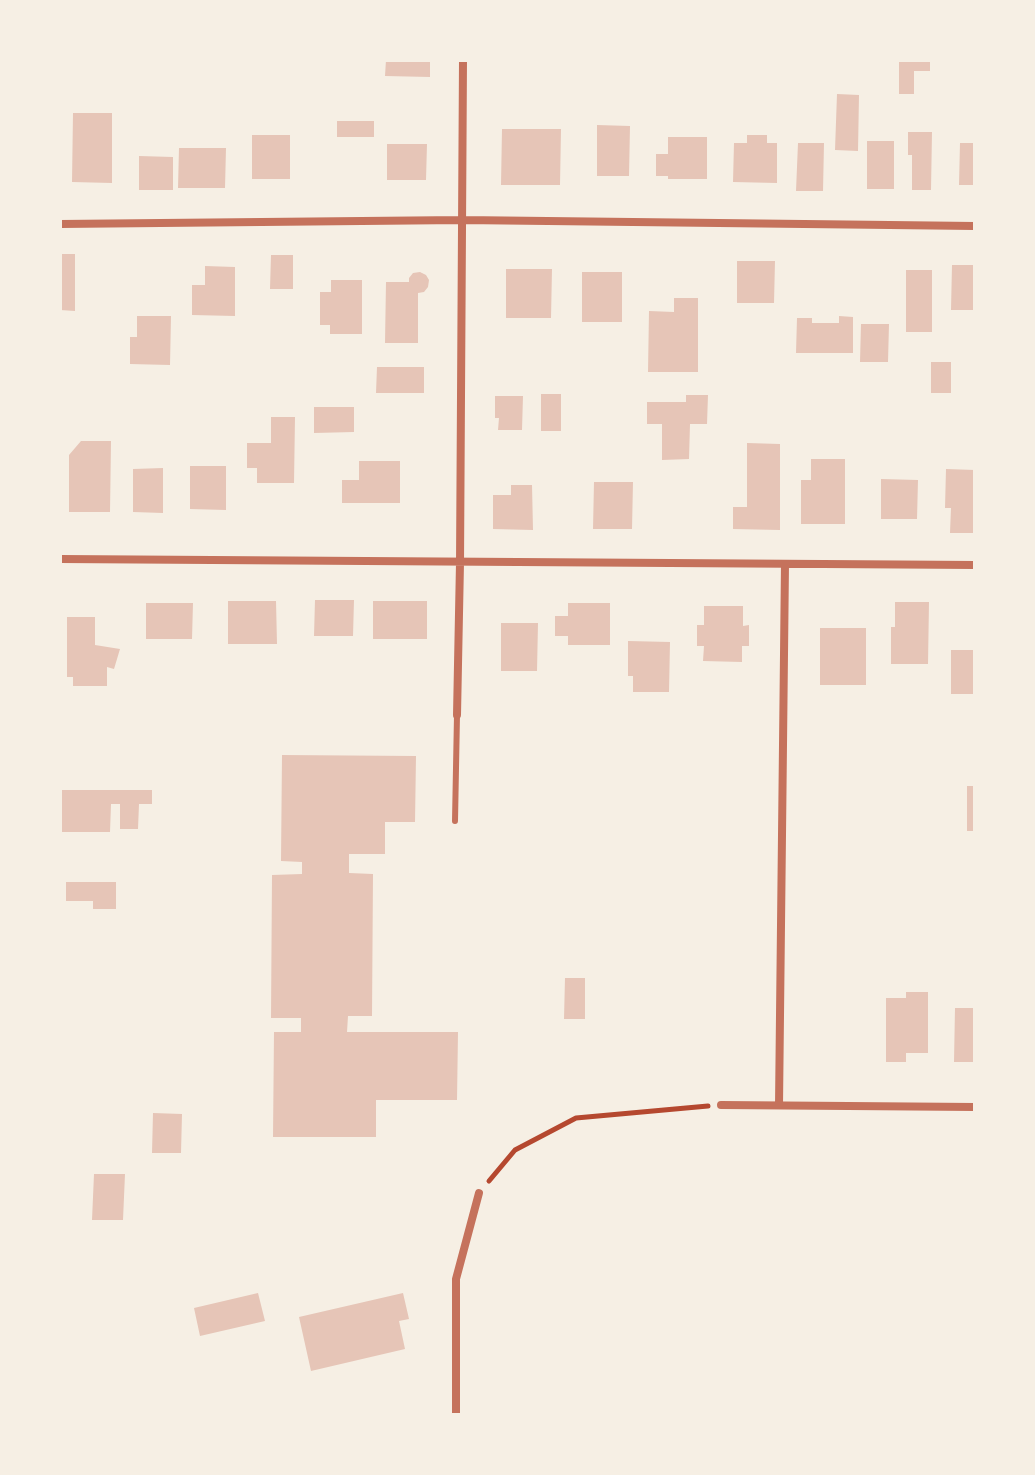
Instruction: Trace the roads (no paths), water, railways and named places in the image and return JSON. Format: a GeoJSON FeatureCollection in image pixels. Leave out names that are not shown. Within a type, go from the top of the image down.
{"type":"FeatureCollection","features":[{"type":"Feature","properties":{"kind":"street"},"geometry":{"type":"LineString","coordinates":[[457,715],[463,60]]}},
{"type":"Feature","properties":{"kind":"street"},"geometry":{"type":"LineString","coordinates":[[60,224],[462,220],[975,226]]}},
{"type":"Feature","properties":{"kind":"street"},"geometry":{"type":"LineString","coordinates":[[60,559],[975,565]]}},
{"type":"Feature","properties":{"kind":"street"},"geometry":{"type":"LineString","coordinates":[[779,1105],[785,564]]}},
{"type":"Feature","properties":{"kind":"street"},"geometry":{"type":"LineString","coordinates":[[721,1105],[975,1107]]}},
{"type":"Feature","properties":{"kind":"street"},"geometry":{"type":"LineString","coordinates":[[456,1415],[456,1279],[479,1193]]}},
{"type":"Feature","properties":{"kind":"lane"},"geometry":{"type":"LineString","coordinates":[[455,821],[457,715]]}}]}
